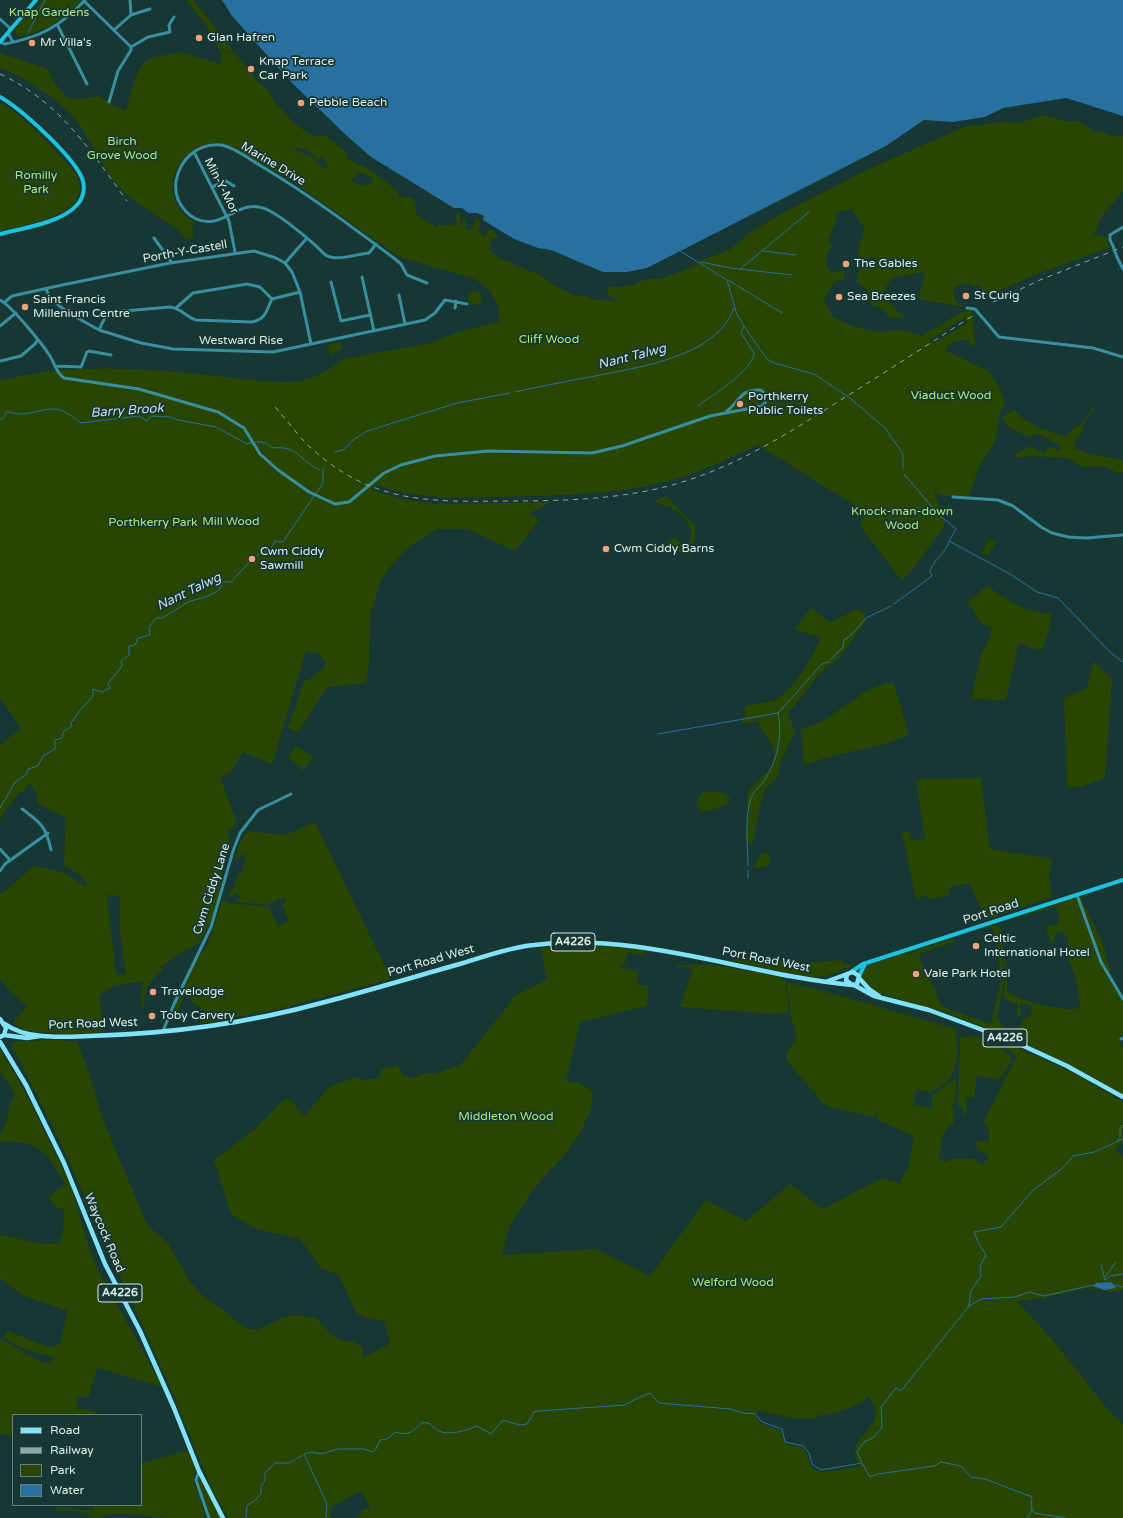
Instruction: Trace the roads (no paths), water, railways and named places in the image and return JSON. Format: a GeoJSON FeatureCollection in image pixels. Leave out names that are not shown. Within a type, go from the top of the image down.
{"type":"FeatureCollection","features":[{"type":"Feature","properties":{"kind":"main road","name":"Port Road West"},"geometry":{"type":"LineString","coordinates":[[2,1036],[27,1038],[42,1036],[106,1036],[163,1031],[238,1021],[296,1010],[477,958],[533,945],[592,941],[652,948],[795,977],[853,985]]}},
{"type":"Feature","properties":{"kind":"main road","name":"A4226"},"geometry":{"type":"LineString","coordinates":[[849,973],[857,973],[869,989],[879,996]]}},
{"type":"Feature","properties":{"kind":"main road"},"geometry":{"type":"LineString","coordinates":[[827,982],[849,973]]}},
{"type":"Feature","properties":{"kind":"main road"},"geometry":{"type":"LineString","coordinates":[[849,973],[846,980],[853,985],[857,984],[859,977]]}},
{"type":"Feature","properties":{"kind":"main road","name":"A4226"},"geometry":{"type":"LineString","coordinates":[[853,985],[870,994],[940,1014],[1009,1039],[1067,1066],[1123,1097]]}},
{"type":"Feature","properties":{"kind":"main road"},"geometry":{"type":"LineString","coordinates":[[0,1019],[5,1024]]}},
{"type":"Feature","properties":{"kind":"main road","name":"Port Road West"},"geometry":{"type":"LineString","coordinates":[[5,1024],[16,1031],[42,1036]]}},
{"type":"Feature","properties":{"kind":"main road","name":"Waycock Road"},"geometry":{"type":"LineString","coordinates":[[5,1024],[6,1030],[2,1036],[5,1048]]}},
{"type":"Feature","properties":{"kind":"main road","name":"Waycock Road"},"geometry":{"type":"LineString","coordinates":[[0,1042],[26,1085],[64,1163],[105,1264],[145,1343],[174,1408],[199,1471],[223,1518]]}},
{"type":"Feature","properties":{"kind":"street"},"geometry":{"type":"LineString","coordinates":[[36,0],[0,42],[5,44],[13,42],[42,33],[58,26],[71,16],[85,0],[131,47]]}},
{"type":"Feature","properties":{"kind":"street"},"geometry":{"type":"LineString","coordinates":[[130,0],[131,15]]}},
{"type":"Feature","properties":{"kind":"street"},"geometry":{"type":"LineString","coordinates":[[114,30],[131,15],[150,9]]}},
{"type":"Feature","properties":{"kind":"street"},"geometry":{"type":"LineString","coordinates":[[109,102],[118,72],[131,50],[131,47],[148,37],[170,32],[169,25],[174,18]]}},
{"type":"Feature","properties":{"kind":"street"},"geometry":{"type":"LineString","coordinates":[[0,19],[11,29]]}},
{"type":"Feature","properties":{"kind":"street"},"geometry":{"type":"LineString","coordinates":[[58,26],[87,84]]}},
{"type":"Feature","properties":{"kind":"street"},"geometry":{"type":"LineString","coordinates":[[8,33],[13,42]]}},
{"type":"Feature","properties":{"kind":"street"},"geometry":{"type":"LineString","coordinates":[[0,97],[28,116],[45,133],[80,173],[84,189],[80,201],[76,206],[62,216],[0,234]]}},
{"type":"Feature","properties":{"kind":"street","name":"Marine Drive"},"geometry":{"type":"LineString","coordinates":[[376,244],[369,253],[335,258],[324,254],[306,238],[265,209],[247,207],[219,219],[205,221],[190,215],[181,207],[176,193],[177,176],[183,162],[202,147],[213,145],[226,147],[294,186],[376,244],[401,264],[407,275],[427,283]]}},
{"type":"Feature","properties":{"kind":"street","name":"Min-Y-Mor"},"geometry":{"type":"LineString","coordinates":[[194,152],[227,215],[235,252]]}},
{"type":"Feature","properties":{"kind":"street"},"geometry":{"type":"LineString","coordinates":[[212,187],[226,181],[234,186]]}},
{"type":"Feature","properties":{"kind":"street"},"geometry":{"type":"LineString","coordinates":[[1123,227],[1112,233],[1110,240],[1123,269]]}},
{"type":"Feature","properties":{"kind":"street"},"geometry":{"type":"LineString","coordinates":[[154,238],[172,263]]}},
{"type":"Feature","properties":{"kind":"street"},"geometry":{"type":"LineString","coordinates":[[285,263],[306,238]]}},
{"type":"Feature","properties":{"kind":"street","name":"Porth-Y-Castell"},"geometry":{"type":"LineString","coordinates":[[5,302],[12,296],[172,263],[235,252],[260,251],[285,263],[294,276],[300,292],[311,344]]}},
{"type":"Feature","properties":{"kind":"street"},"geometry":{"type":"LineString","coordinates":[[362,277],[374,331]]}},
{"type":"Feature","properties":{"kind":"street"},"geometry":{"type":"LineString","coordinates":[[331,282],[341,321],[370,315]]}},
{"type":"Feature","properties":{"kind":"street"},"geometry":{"type":"LineString","coordinates":[[99,330],[106,315],[112,312],[177,307],[193,293],[247,284],[260,287],[272,299]]}},
{"type":"Feature","properties":{"kind":"street","name":"Westward Rise"},"geometry":{"type":"LineString","coordinates":[[46,289],[50,298],[67,312],[99,330],[141,343],[173,349],[273,352],[405,324],[431,316],[443,301],[448,300],[467,304]]}},
{"type":"Feature","properties":{"kind":"street"},"geometry":{"type":"LineString","coordinates":[[272,299],[300,292]]}},
{"type":"Feature","properties":{"kind":"street"},"geometry":{"type":"LineString","coordinates":[[399,295],[405,324]]}},
{"type":"Feature","properties":{"kind":"street"},"geometry":{"type":"LineString","coordinates":[[177,307],[188,317],[196,320],[252,322],[258,321],[266,314],[272,299]]}},
{"type":"Feature","properties":{"kind":"street"},"geometry":{"type":"LineString","coordinates":[[0,300],[5,302],[16,313],[50,356],[60,375],[69,379],[139,389],[218,412],[244,428],[266,460],[312,495],[335,504],[349,502],[384,472],[402,465],[435,456],[502,451],[592,453],[622,446],[684,424],[727,411],[762,406],[765,403],[765,394],[761,390],[750,389],[739,397],[734,405],[727,411]]}},
{"type":"Feature","properties":{"kind":"street"},"geometry":{"type":"LineString","coordinates":[[455,308],[456,302]]}},
{"type":"Feature","properties":{"kind":"street"},"geometry":{"type":"LineString","coordinates":[[967,308],[975,309],[999,337],[1022,341],[1072,345],[1102,350],[1123,357]]}},
{"type":"Feature","properties":{"kind":"street"},"geometry":{"type":"LineString","coordinates":[[0,326],[16,313]]}},
{"type":"Feature","properties":{"kind":"street"},"geometry":{"type":"LineString","coordinates":[[0,361],[21,356],[36,343],[37,340]]}},
{"type":"Feature","properties":{"kind":"street"},"geometry":{"type":"LineString","coordinates":[[56,366],[81,367],[87,352],[89,351],[111,355]]}},
{"type":"Feature","properties":{"kind":"street"},"geometry":{"type":"LineString","coordinates":[[953,497],[998,500],[1013,506],[1052,533],[1068,537],[1086,538],[1123,535]]}},
{"type":"Feature","properties":{"kind":"street","name":"Cwm Ciddy Lane"},"geometry":{"type":"LineString","coordinates":[[163,1031],[174,1004],[211,928],[232,850],[240,833],[258,810],[291,794]]}},
{"type":"Feature","properties":{"kind":"street"},"geometry":{"type":"LineString","coordinates":[[22,809],[42,823],[48,833],[51,850]]}},
{"type":"Feature","properties":{"kind":"street"},"geometry":{"type":"LineString","coordinates":[[0,871],[10,860],[48,833]]}},
{"type":"Feature","properties":{"kind":"street"},"geometry":{"type":"LineString","coordinates":[[0,849],[10,860]]}},
{"type":"Feature","properties":{"kind":"street","name":"Port Road"},"geometry":{"type":"LineString","coordinates":[[849,973],[860,965],[1123,880]]}},
{"type":"Feature","properties":{"kind":"street"},"geometry":{"type":"LineString","coordinates":[[1076,895],[1101,962],[1123,999]]}},
{"type":"Feature","properties":{"kind":"street"},"geometry":{"type":"LineString","coordinates":[[859,977],[865,964]]}},
{"type":"Feature","properties":{"kind":"street","name":"Waycock Road"},"geometry":{"type":"LineString","coordinates":[[199,1471],[196,1480],[209,1518]]}},
{"type":"Feature","properties":{"kind":"water"},"geometry":{"type":"Polygon","coordinates":[[[222,0],[1123,0],[1123,116],[1066,98],[1003,108],[985,117],[953,122],[924,120],[886,146],[647,268],[627,272],[603,272],[551,250],[538,248],[514,239],[483,220],[484,216],[477,213],[468,213],[462,208],[454,208],[371,157],[292,83],[232,16],[222,0]]]}},
{"type":"Feature","properties":{"kind":"water"},"geometry":{"type":"Polygon","coordinates":[[[1111,1282],[1116,1288],[1105,1290],[1093,1286],[1096,1283],[1111,1282]]]}},
{"type":"Feature","properties":{"kind":"waterway"},"geometry":{"type":"LineString","coordinates":[[28,33],[45,0]]}},
{"type":"Feature","properties":{"kind":"waterway"},"geometry":{"type":"LineString","coordinates":[[740,269],[809,212]]}},
{"type":"Feature","properties":{"kind":"waterway"},"geometry":{"type":"LineString","coordinates":[[680,251],[727,280],[737,315],[767,359],[774,363],[814,374],[850,398],[885,428],[903,454],[903,468]]}},
{"type":"Feature","properties":{"kind":"waterway"},"geometry":{"type":"LineString","coordinates":[[763,251],[796,255]]}},
{"type":"Feature","properties":{"kind":"waterway"},"geometry":{"type":"LineString","coordinates":[[701,262],[730,268],[792,275]]}},
{"type":"Feature","properties":{"kind":"waterway"},"geometry":{"type":"LineString","coordinates":[[728,280],[782,313]]}},
{"type":"Feature","properties":{"kind":"waterway","name":"Nant Talwg"},"geometry":{"type":"LineString","coordinates":[[515,392],[633,368],[675,357],[694,349],[711,338],[725,325],[734,308]]}},
{"type":"Feature","properties":{"kind":"waterway"},"geometry":{"type":"LineString","coordinates":[[698,406],[731,382],[747,368],[752,360],[754,353],[741,333],[744,326]]}},
{"type":"Feature","properties":{"kind":"waterway","name":"Nant Talwg"},"geometry":{"type":"LineString","coordinates":[[335,452],[343,450],[353,440],[367,431],[457,403],[510,393]]}},
{"type":"Feature","properties":{"kind":"waterway","name":"Barry Brook"},"geometry":{"type":"LineString","coordinates":[[0,420],[4,417],[7,411],[25,414],[50,409],[56,409],[66,413],[81,423],[139,416],[147,421],[151,416],[170,417],[178,420],[216,427],[247,444],[260,442],[272,448],[288,449],[299,455],[313,467],[320,470]]}},
{"type":"Feature","properties":{"kind":"waterway","name":"Nant Talwg"},"geometry":{"type":"LineString","coordinates":[[316,493],[323,483],[323,468]]}},
{"type":"Feature","properties":{"kind":"waterway"},"geometry":{"type":"LineString","coordinates":[[904,474],[939,515],[956,529],[949,541],[1010,574],[1037,592],[1058,598],[1111,653],[1123,662]]}},
{"type":"Feature","properties":{"kind":"waterway","name":"Nant Talwg"},"geometry":{"type":"LineString","coordinates":[[0,808],[15,782],[27,774],[28,769],[38,766],[43,756],[55,749],[55,740],[62,738],[64,731],[72,726],[71,723],[80,710],[93,696],[93,689],[102,692],[110,688],[108,684],[122,666],[121,661],[129,655],[129,646],[135,645],[138,638],[150,635],[149,627],[156,618],[162,618],[188,602],[208,596],[219,590],[223,582],[231,582],[254,557],[264,552],[269,552],[275,541],[283,542],[314,496]]}},
{"type":"Feature","properties":{"kind":"waterway"},"geometry":{"type":"LineString","coordinates":[[894,604],[932,576],[930,571],[949,542]]}},
{"type":"Feature","properties":{"kind":"waterway"},"geometry":{"type":"LineString","coordinates":[[748,866],[747,823],[749,806],[755,791],[769,774],[778,748],[780,731],[778,713],[822,664],[828,662],[843,647],[844,640],[850,636],[866,618],[891,606]]}},
{"type":"Feature","properties":{"kind":"waterway"},"geometry":{"type":"LineString","coordinates":[[658,734],[778,713]]}},
{"type":"Feature","properties":{"kind":"waterway"},"geometry":{"type":"LineString","coordinates":[[748,870],[748,878]]}},
{"type":"Feature","properties":{"kind":"waterway"},"geometry":{"type":"LineString","coordinates":[[1117,1141],[1120,1137],[1120,1128],[1123,1125]]}},
{"type":"Feature","properties":{"kind":"waterway"},"geometry":{"type":"LineString","coordinates":[[862,1463],[857,1452],[864,1442],[873,1438],[882,1427],[881,1407],[896,1388],[901,1391],[969,1306],[971,1291],[981,1276],[980,1266],[986,1255],[974,1232],[1001,1227],[1033,1190],[1063,1168],[1073,1156],[1094,1152],[1123,1139]]}},
{"type":"Feature","properties":{"kind":"waterway"},"geometry":{"type":"LineString","coordinates":[[1105,1277],[1116,1262]]}},
{"type":"Feature","properties":{"kind":"waterway"},"geometry":{"type":"LineString","coordinates":[[1101,1265],[1105,1280]]}},
{"type":"Feature","properties":{"kind":"waterway"},"geometry":{"type":"LineString","coordinates":[[1105,1280],[1110,1276],[1123,1274]]}},
{"type":"Feature","properties":{"kind":"waterway"},"geometry":{"type":"LineString","coordinates":[[969,1306],[981,1299],[1015,1297],[1029,1292],[1044,1296],[1093,1285]]}},
{"type":"Feature","properties":{"kind":"waterway"},"geometry":{"type":"LineString","coordinates":[[1114,1285],[1123,1287]]}},
{"type":"Feature","properties":{"kind":"waterway"},"geometry":{"type":"LineString","coordinates":[[326,1518],[327,1504],[304,1454],[312,1452],[321,1454],[338,1449],[364,1449],[372,1452],[376,1449],[380,1440],[387,1439],[395,1432],[404,1434],[408,1433],[423,1422],[439,1431],[447,1433],[458,1432],[477,1426],[491,1434],[503,1420],[519,1425],[527,1424],[534,1412],[625,1405],[650,1393],[659,1403],[730,1409],[743,1413],[755,1414],[762,1422],[782,1429],[785,1442],[803,1446],[809,1453],[812,1464],[821,1470],[862,1463],[870,1477],[878,1474],[934,1466],[941,1462],[961,1466],[971,1477],[985,1479],[1032,1497],[1031,1507],[1034,1513],[1066,1518]]}},
{"type":"Feature","properties":{"kind":"waterway"},"geometry":{"type":"LineString","coordinates":[[246,1518],[247,1506],[261,1494],[261,1486],[265,1481],[265,1473],[275,1463],[289,1463],[303,1455]]}},
{"type":"Feature","properties":{"kind":"waterway"},"geometry":{"type":"LineString","coordinates":[[1027,1518],[1032,1510]]}},
{"type":"Feature","properties":{"kind":"railway"},"geometry":{"type":"LineString","coordinates":[[0,74],[21,85],[40,98],[72,128],[100,163],[127,201]]}},
{"type":"Feature","properties":{"kind":"railway"},"geometry":{"type":"LineString","coordinates":[[993,302],[1040,280],[1123,247]]}},
{"type":"Feature","properties":{"kind":"railway"},"geometry":{"type":"LineString","coordinates":[[275,407],[306,443],[333,466],[356,480],[402,496],[451,501],[562,500],[619,496],[656,489],[681,482],[705,474],[751,453],[817,415],[974,315]]}},
{"type":"Feature","properties":{"kind":"place","name":"Glan Hafren"},"geometry":{"type":"Point","coordinates":[199,38]}},
{"type":"Feature","properties":{"kind":"place","name":"Mr Villa's"},"geometry":{"type":"Point","coordinates":[32,43]}},
{"type":"Feature","properties":{"kind":"place","name":"Knap Terrace Car Park"},"geometry":{"type":"Point","coordinates":[251,69]}},
{"type":"Feature","properties":{"kind":"place","name":"Pebble Beach"},"geometry":{"type":"Point","coordinates":[301,103]}},
{"type":"Feature","properties":{"kind":"place","name":"The Gables"},"geometry":{"type":"Point","coordinates":[846,264]}},
{"type":"Feature","properties":{"kind":"place","name":"St Curig"},"geometry":{"type":"Point","coordinates":[966,296]}},
{"type":"Feature","properties":{"kind":"place","name":"Sea Breezes"},"geometry":{"type":"Point","coordinates":[839,297]}},
{"type":"Feature","properties":{"kind":"place","name":"Saint Francis Millenium Centre"},"geometry":{"type":"Point","coordinates":[25,307]}},
{"type":"Feature","properties":{"kind":"place","name":"Porthkerry Public Toilets"},"geometry":{"type":"Point","coordinates":[740,404]}},
{"type":"Feature","properties":{"kind":"place","name":"Cwm Ciddy Barns"},"geometry":{"type":"Point","coordinates":[606,549]}},
{"type":"Feature","properties":{"kind":"place","name":"Cwm Ciddy Sawmill"},"geometry":{"type":"Point","coordinates":[252,559]}},
{"type":"Feature","properties":{"kind":"place","name":"Celtic International Hotel"},"geometry":{"type":"Point","coordinates":[976,946]}},
{"type":"Feature","properties":{"kind":"place","name":"Vale Park Hotel"},"geometry":{"type":"Point","coordinates":[916,974]}},
{"type":"Feature","properties":{"kind":"place","name":"Travelodge"},"geometry":{"type":"Point","coordinates":[153,992]}},
{"type":"Feature","properties":{"kind":"place","name":"Toby Carvery"},"geometry":{"type":"Point","coordinates":[152,1016]}},
{"type":"Feature","properties":{"kind":"park label","name":"Knap Gardens"},"geometry":{"type":"Point","coordinates":[49,13]}},
{"type":"Feature","properties":{"kind":"park label","name":"Birch Grove Wood"},"geometry":{"type":"Point","coordinates":[122,149]}},
{"type":"Feature","properties":{"kind":"park label","name":"Romilly Park"},"geometry":{"type":"Point","coordinates":[36,183]}},
{"type":"Feature","properties":{"kind":"park label","name":"Cliff Wood"},"geometry":{"type":"Point","coordinates":[549,340]}},
{"type":"Feature","properties":{"kind":"park label","name":"Viaduct Wood"},"geometry":{"type":"Point","coordinates":[951,396]}},
{"type":"Feature","properties":{"kind":"park label","name":"Knock-man-down Wood"},"geometry":{"type":"Point","coordinates":[902,519]}},
{"type":"Feature","properties":{"kind":"park label","name":"Mill Wood"},"geometry":{"type":"Point","coordinates":[231,522]}},
{"type":"Feature","properties":{"kind":"park label","name":"Porthkerry Park"},"geometry":{"type":"Point","coordinates":[153,523]}},
{"type":"Feature","properties":{"kind":"park label","name":"Middleton Wood"},"geometry":{"type":"Point","coordinates":[506,1117]}},
{"type":"Feature","properties":{"kind":"park label","name":"Welford Wood"},"geometry":{"type":"Point","coordinates":[733,1283]}}]}
